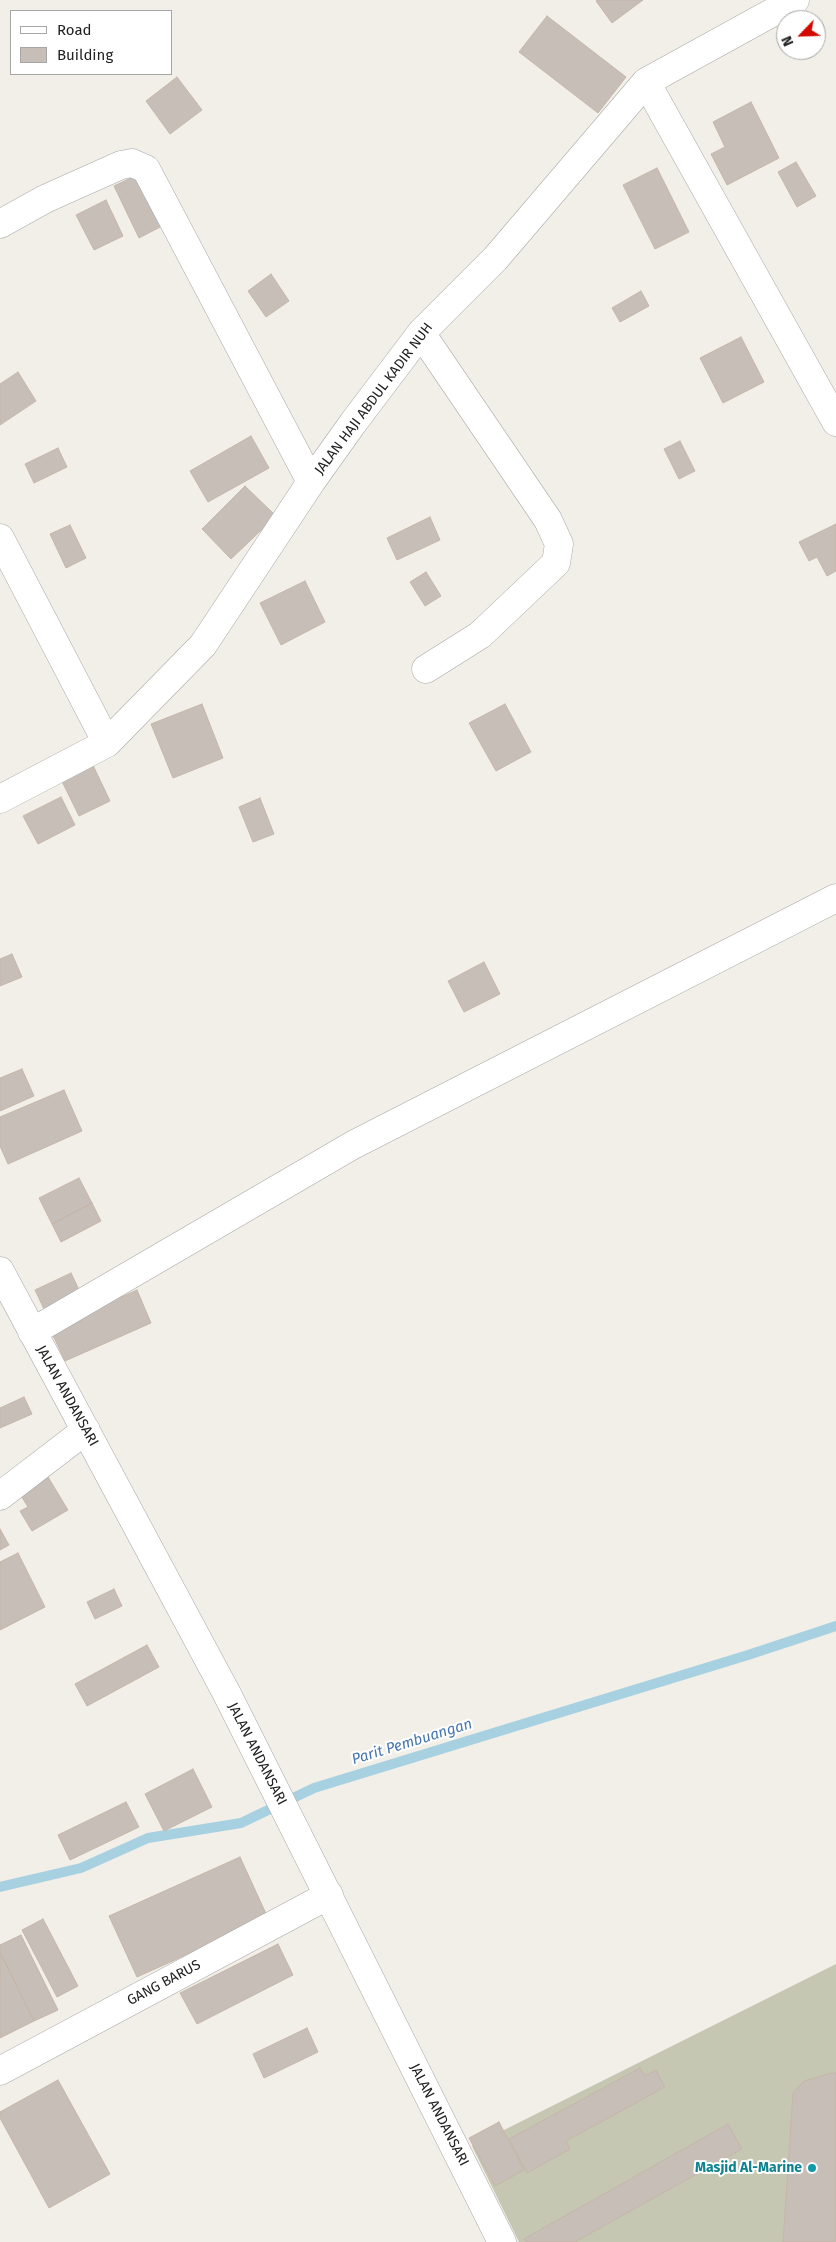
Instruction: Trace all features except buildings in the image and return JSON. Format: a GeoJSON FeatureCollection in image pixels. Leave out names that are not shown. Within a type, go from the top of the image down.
{"type":"FeatureCollection","features":[{"type":"Feature","properties":{"kind":"street","name":"JALAN HAJI ABDUL KADIR NUH"},"geometry":{"type":"LineString","coordinates":[[0,799],[107,744],[203,645],[311,482],[421,333],[495,259],[646,82],[795,0]]}},
{"type":"Feature","properties":{"kind":"street"},"geometry":{"type":"LineString","coordinates":[[646,82],[836,422]]}},
{"type":"Feature","properties":{"kind":"street"},"geometry":{"type":"LineString","coordinates":[[0,224],[45,200],[121,165],[132,163],[146,168],[311,482]]}},
{"type":"Feature","properties":{"kind":"street"},"geometry":{"type":"LineString","coordinates":[[421,333],[548,520],[559,544],[556,563],[480,635],[426,669]]}},
{"type":"Feature","properties":{"kind":"street"},"geometry":{"type":"LineString","coordinates":[[0,538],[107,744]]}},
{"type":"Feature","properties":{"kind":"street"},"geometry":{"type":"LineString","coordinates":[[32,1332],[353,1145],[836,898]]}},
{"type":"Feature","properties":{"kind":"street","name":"JALAN ANDANSARI"},"geometry":{"type":"LineString","coordinates":[[0,1271],[272,1784],[502,2242]]}},
{"type":"Feature","properties":{"kind":"street"},"geometry":{"type":"LineString","coordinates":[[0,1496],[86,1430]]}},
{"type":"Feature","properties":{"kind":"street","name":"GANG BARUS"},"geometry":{"type":"LineString","coordinates":[[0,2071],[329,1895]]}},
{"type":"Feature","properties":{"kind":"shaded area","name":"Masjid Al-Marine"},"geometry":{"type":"Polygon","coordinates":[[[836,1964],[836,2242],[519,2242],[472,2146],[836,1964]]]}},
{"type":"Feature","properties":{"kind":"waterway","name":"Parit Pembuangan"},"geometry":{"type":"LineString","coordinates":[[0,1887],[81,1868],[148,1838],[241,1823],[314,1788],[748,1655],[836,1626]]}},
{"type":"Feature","properties":{"kind":"place","name":"Masjid Al-Marine"},"geometry":{"type":"Point","coordinates":[812,2168]}}]}
